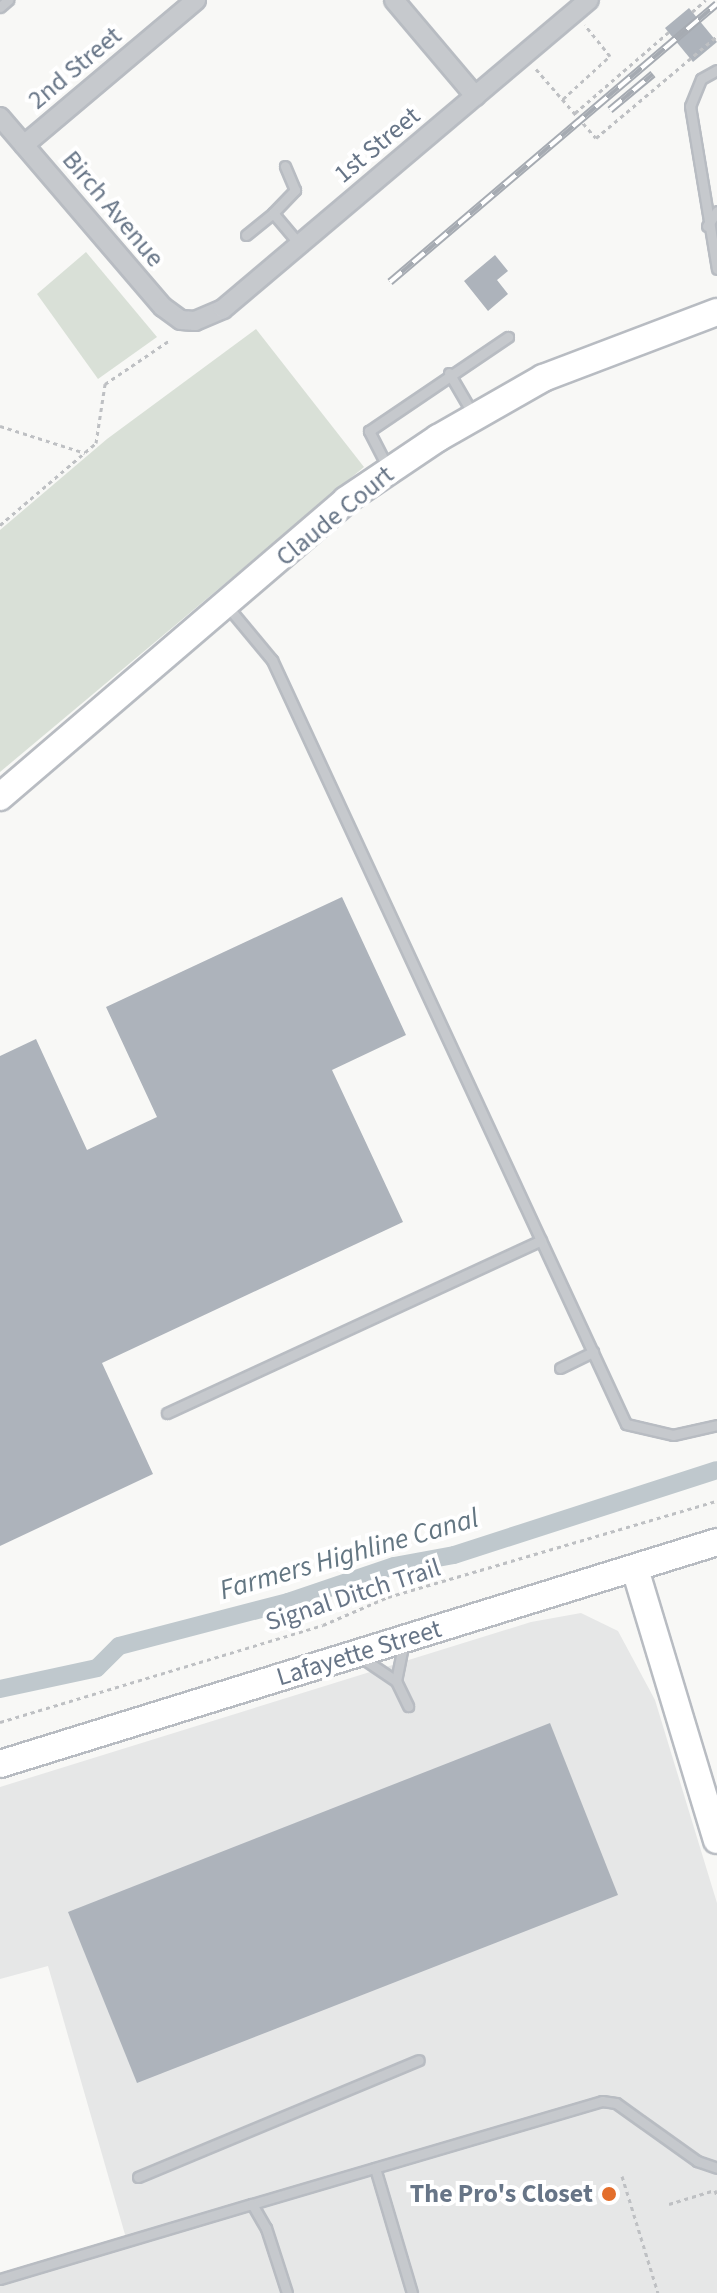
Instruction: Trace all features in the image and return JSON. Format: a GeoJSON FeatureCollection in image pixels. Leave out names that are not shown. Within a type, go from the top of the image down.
{"type":"FeatureCollection","features":[{"type":"Feature","properties":{"kind":"street","name":"2nd Street"},"geometry":{"type":"LineString","coordinates":[[24,145],[196,0]]}},
{"type":"Feature","properties":{"kind":"street"},"geometry":{"type":"LineString","coordinates":[[394,0],[475,96]]}},
{"type":"Feature","properties":{"kind":"street","name":"1st Street"},"geometry":{"type":"LineString","coordinates":[[195,321],[223,309],[475,96],[577,4]]}},
{"type":"Feature","properties":{"kind":"street","name":"Birch Avenue"},"geometry":{"type":"LineString","coordinates":[[0,117],[163,307],[181,320],[195,321]]}},
{"type":"Feature","properties":{"kind":"street","name":"Claude Court"},"geometry":{"type":"LineString","coordinates":[[0,797],[227,606],[346,500],[475,417],[543,378],[717,312]]}},
{"type":"Feature","properties":{"kind":"street","name":"Lafayette Street"},"geometry":{"type":"LineString","coordinates":[[0,1764],[717,1542]]}},
{"type":"Feature","properties":{"kind":"street"},"geometry":{"type":"LineString","coordinates":[[635,1569],[717,1840]]}},
{"type":"Feature","properties":{"kind":"lane"},"geometry":{"type":"LineString","coordinates":[[0,7],[8,0]]}},
{"type":"Feature","properties":{"kind":"lane"},"geometry":{"type":"LineString","coordinates":[[717,70],[701,79],[690,106],[707,226],[717,269]]}},
{"type":"Feature","properties":{"kind":"lane"},"geometry":{"type":"LineString","coordinates":[[246,235],[295,190],[285,166]]}},
{"type":"Feature","properties":{"kind":"lane"},"geometry":{"type":"LineString","coordinates":[[707,226],[717,211]]}},
{"type":"Feature","properties":{"kind":"lane"},"geometry":{"type":"LineString","coordinates":[[273,213],[300,245]]}},
{"type":"Feature","properties":{"kind":"lane"},"geometry":{"type":"LineString","coordinates":[[390,471],[369,431],[449,373],[508,337]]}},
{"type":"Feature","properties":{"kind":"lane"},"geometry":{"type":"LineString","coordinates":[[449,373],[475,417]]}},
{"type":"Feature","properties":{"kind":"lane"},"geometry":{"type":"LineString","coordinates":[[227,606],[272,660],[626,1424],[673,1435],[717,1425]]}},
{"type":"Feature","properties":{"kind":"lane"},"geometry":{"type":"LineString","coordinates":[[167,1413],[541,1240]]}},
{"type":"Feature","properties":{"kind":"lane"},"geometry":{"type":"LineString","coordinates":[[560,1368],[593,1352]]}},
{"type":"Feature","properties":{"kind":"lane"},"geometry":{"type":"LineString","coordinates":[[396,1681],[405,1639]]}},
{"type":"Feature","properties":{"kind":"lane"},"geometry":{"type":"LineString","coordinates":[[356,1654],[396,1681],[408,1706]]}},
{"type":"Feature","properties":{"kind":"lane"},"geometry":{"type":"LineString","coordinates":[[138,2177],[419,2060]]}},
{"type":"Feature","properties":{"kind":"lane"},"geometry":{"type":"LineString","coordinates":[[0,2279],[602,2101],[616,2103],[697,2161],[717,2168]]}},
{"type":"Feature","properties":{"kind":"lane"},"geometry":{"type":"LineString","coordinates":[[375,2168],[412,2293]]}},
{"type":"Feature","properties":{"kind":"lane"},"geometry":{"type":"LineString","coordinates":[[252,2204],[266,2228],[287,2293]]}},
{"type":"Feature","properties":{"kind":"path"},"geometry":{"type":"LineString","coordinates":[[692,12],[706,0]]}},
{"type":"Feature","properties":{"kind":"path"},"geometry":{"type":"LineString","coordinates":[[563,99],[610,56],[577,4]]}},
{"type":"Feature","properties":{"kind":"path"},"geometry":{"type":"LineString","coordinates":[[575,113],[669,32]]}},
{"type":"Feature","properties":{"kind":"path"},"geometry":{"type":"LineString","coordinates":[[536,69],[596,138],[717,36]]}},
{"type":"Feature","properties":{"kind":"path"},"geometry":{"type":"LineString","coordinates":[[692,57],[697,63]]}},
{"type":"Feature","properties":{"kind":"path"},"geometry":{"type":"LineString","coordinates":[[0,525],[96,443],[105,384],[170,340]]}},
{"type":"Feature","properties":{"kind":"path"},"geometry":{"type":"LineString","coordinates":[[0,426],[85,453]]}},
{"type":"Feature","properties":{"kind":"path","name":"Signal Ditch Trail"},"geometry":{"type":"LineString","coordinates":[[0,1722],[323,1625],[388,1597],[717,1501]]}},
{"type":"Feature","properties":{"kind":"path"},"geometry":{"type":"LineString","coordinates":[[622,2176],[658,2293]]}},
{"type":"Feature","properties":{"kind":"path"},"geometry":{"type":"LineString","coordinates":[[669,2204],[715,2190],[717,2196]]}},
{"type":"Feature","properties":{"kind":"shaded area"},"geometry":{"type":"Polygon","coordinates":[[[86,252],[157,337],[98,379],[37,294],[86,252]]]}},
{"type":"Feature","properties":{"kind":"shaded area"},"geometry":{"type":"Polygon","coordinates":[[[256,329],[364,467],[0,772],[0,530],[107,439],[256,329]]]}},
{"type":"Feature","properties":{"kind":"shaded area"},"geometry":{"type":"Polygon","coordinates":[[[581,1613],[618,1631],[655,1700],[717,1903],[717,2293],[0,2293],[0,2275],[126,2238],[48,1966],[0,1979],[0,1787],[531,1622],[581,1613]]]}},
{"type":"Feature","properties":{"kind":"building"},"geometry":{"type":"Polygon","coordinates":[[[689,8],[717,42],[693,62],[665,28],[689,8]]]}},
{"type":"Feature","properties":{"kind":"building"},"geometry":{"type":"Polygon","coordinates":[[[495,255],[508,271],[497,280],[508,294],[488,311],[464,281],[495,255]]]}},
{"type":"Feature","properties":{"kind":"building"},"geometry":{"type":"Polygon","coordinates":[[[342,897],[406,1035],[332,1070],[403,1222],[102,1363],[153,1474],[0,1546],[0,1056],[36,1039],[87,1150],[157,1117],[106,1007],[342,897]]]}},
{"type":"Feature","properties":{"kind":"building"},"geometry":{"type":"Polygon","coordinates":[[[550,1723],[618,1895],[137,2083],[68,1912],[550,1723]]]}},
{"type":"Feature","properties":{"kind":"waterway","name":"Farmers Highline Canal"},"geometry":{"type":"LineString","coordinates":[[0,1689],[97,1668],[119,1646],[288,1602],[394,1566],[454,1555],[717,1470]]}},
{"type":"Feature","properties":{"kind":"railway"},"geometry":{"type":"LineString","coordinates":[[390,282],[717,4]]}},
{"type":"Feature","properties":{"kind":"railway"},"geometry":{"type":"LineString","coordinates":[[610,110],[653,74]]}},
{"type":"Feature","properties":{"kind":"place","name":"The Pro's Closet"},"geometry":{"type":"Point","coordinates":[609,2194]}}]}
